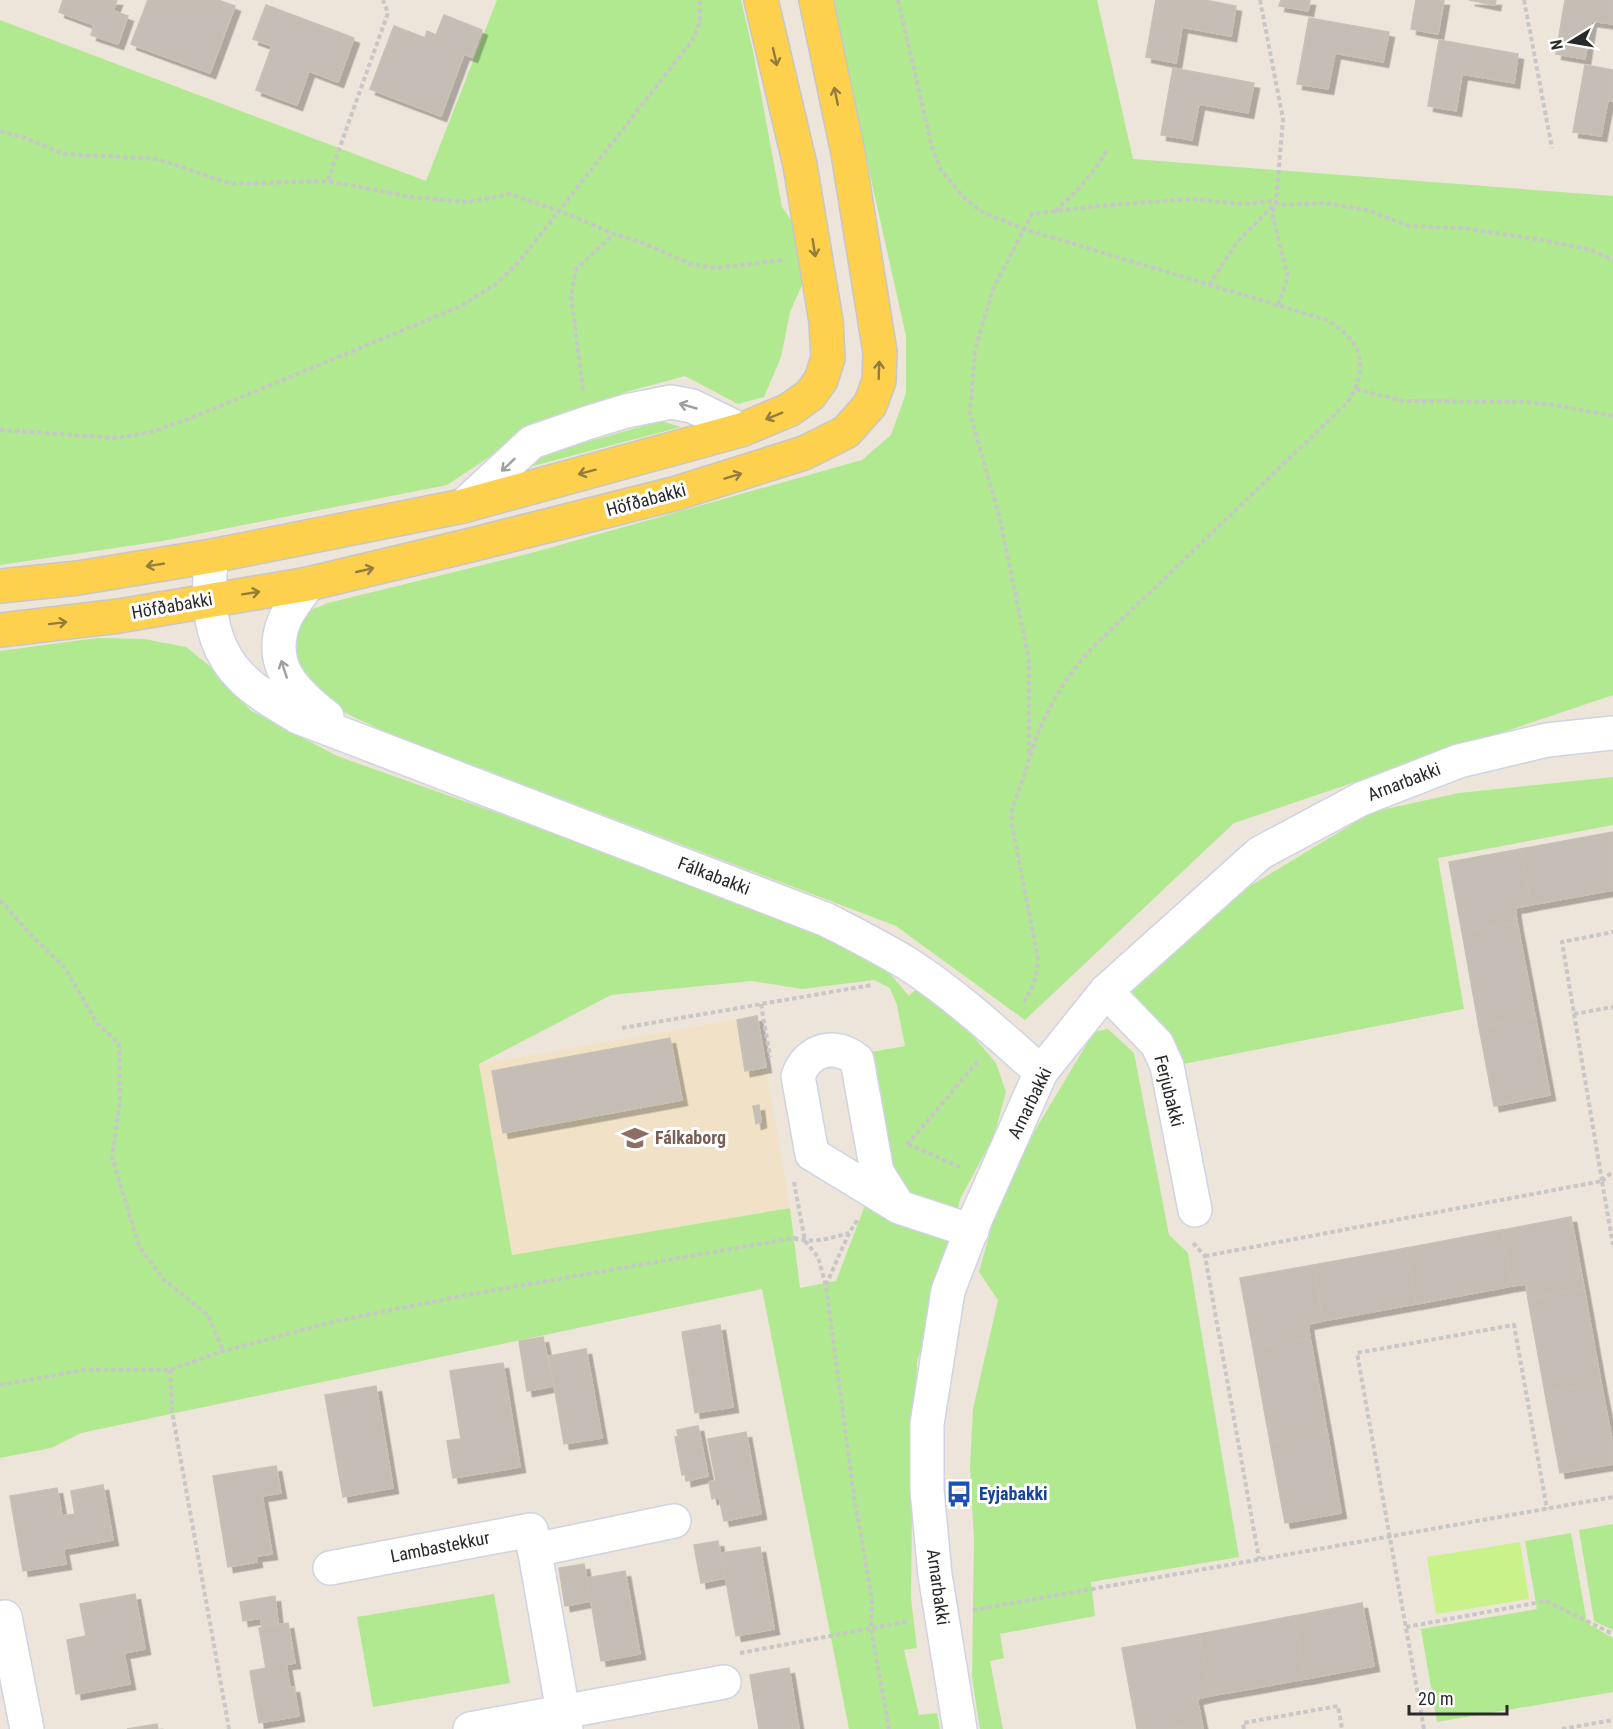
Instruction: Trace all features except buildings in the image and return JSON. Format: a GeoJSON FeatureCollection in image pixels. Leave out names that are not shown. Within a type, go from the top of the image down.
{"type":"FeatureCollection","features":[{"type":"Feature","properties":{"kind":"main road"},"geometry":{"type":"LineString","coordinates":[[0,586],[78,578],[212,556],[464,506],[741,430],[789,410],[810,395],[821,380],[828,358],[826,321],[800,165],[761,0]]}},
{"type":"Feature","properties":{"kind":"main road","name":"Höfðabakki"},"geometry":{"type":"LineString","coordinates":[[0,630],[119,616],[308,584],[677,493],[804,453],[846,432],[870,405],[879,381],[880,352],[848,153],[816,0]]}},
{"type":"Feature","properties":{"kind":"street"},"geometry":{"type":"LineString","coordinates":[[464,506],[532,442],[626,411],[671,402],[692,406],[741,430]]}},
{"type":"Feature","properties":{"kind":"street","name":"Fálkabakki"},"geometry":{"type":"LineString","coordinates":[[212,556],[209,600],[218,643],[240,676],[263,695],[298,717],[827,920],[906,963],[931,980],[1041,1072]]}},
{"type":"Feature","properties":{"kind":"street","name":"Fálkabakki"},"geometry":{"type":"LineString","coordinates":[[308,584],[286,617],[279,635],[280,655],[286,677],[302,697],[354,739]]}},
{"type":"Feature","properties":{"kind":"street"},"geometry":{"type":"LineString","coordinates":[[119,616],[164,615],[195,625],[218,643]]}},
{"type":"Feature","properties":{"kind":"street","name":"Arnarbakki"},"geometry":{"type":"LineString","coordinates":[[960,1729],[935,1575],[927,1490],[927,1424],[948,1291],[1041,1072],[1106,991],[1260,853],[1361,799],[1460,761],[1547,740],[1613,733]]}},
{"type":"Feature","properties":{"kind":"street","name":"Ferjubakki"},"geometry":{"type":"LineString","coordinates":[[1106,991],[1157,1044],[1167,1066],[1195,1210]]}},
{"type":"Feature","properties":{"kind":"street"},"geometry":{"type":"LineString","coordinates":[[899,1208],[972,1231]]}},
{"type":"Feature","properties":{"kind":"street","name":"Lambastekkur"},"geometry":{"type":"LineString","coordinates":[[330,1568],[674,1521]]}},
{"type":"Feature","properties":{"kind":"street"},"geometry":{"type":"LineString","coordinates":[[532,1540],[565,1721]]}},
{"type":"Feature","properties":{"kind":"street"},"geometry":{"type":"LineString","coordinates":[[5,1617],[27,1729]]}},
{"type":"Feature","properties":{"kind":"street"},"geometry":{"type":"LineString","coordinates":[[470,1729],[565,1721],[724,1682]]}},
{"type":"Feature","properties":{"kind":"path"},"geometry":{"type":"LineString","coordinates":[[328,181],[388,13],[383,0]]}},
{"type":"Feature","properties":{"kind":"path"},"geometry":{"type":"LineString","coordinates":[[0,430],[117,438],[151,432],[191,418],[459,307],[496,284],[512,269],[560,212],[692,41],[700,22],[700,0]]}},
{"type":"Feature","properties":{"kind":"path"},"geometry":{"type":"LineString","coordinates":[[898,0],[932,147],[941,170],[966,200],[982,212],[1024,229],[1327,320],[1342,328],[1353,341],[1360,356],[1361,373],[1356,388],[1347,402],[1082,659],[1064,682],[1045,716],[1015,802],[1012,825],[1038,958],[1038,970],[1033,987],[1024,1002]]}},
{"type":"Feature","properties":{"kind":"path"},"geometry":{"type":"LineString","coordinates":[[1260,0],[1283,119],[1276,202],[1272,213],[1288,277],[1278,306]]}},
{"type":"Feature","properties":{"kind":"path"},"geometry":{"type":"LineString","coordinates":[[1524,0],[1552,148]]}},
{"type":"Feature","properties":{"kind":"path"},"geometry":{"type":"LineString","coordinates":[[0,131],[25,138],[64,154],[158,159],[231,184],[328,181],[412,198],[468,202],[510,194],[643,243],[691,264],[715,268],[815,255]]}},
{"type":"Feature","properties":{"kind":"path"},"geometry":{"type":"LineString","coordinates":[[1054,211],[1078,188],[1108,148]]}},
{"type":"Feature","properties":{"kind":"path"},"geometry":{"type":"LineString","coordinates":[[1029,760],[1029,660],[999,515],[970,413],[975,350],[993,289],[1032,214],[1192,199],[1244,204],[1269,201],[1284,205],[1323,203],[1367,210],[1409,226],[1463,228],[1542,240],[1591,250],[1613,260]]}},
{"type":"Feature","properties":{"kind":"path"},"geometry":{"type":"LineString","coordinates":[[1209,285],[1237,243],[1276,202]]}},
{"type":"Feature","properties":{"kind":"path"},"geometry":{"type":"LineString","coordinates":[[587,423],[571,295],[576,269],[614,234]]}},
{"type":"Feature","properties":{"kind":"path"},"geometry":{"type":"LineString","coordinates":[[1356,388],[1403,401],[1524,402],[1613,416]]}},
{"type":"Feature","properties":{"kind":"path"},"geometry":{"type":"LineString","coordinates":[[0,900],[65,968],[97,1023],[119,1044],[120,1101],[112,1157],[139,1246],[163,1279],[208,1315],[224,1351]]}},
{"type":"Feature","properties":{"kind":"path"},"geometry":{"type":"LineString","coordinates":[[1613,932],[1562,942],[1613,1245]]}},
{"type":"Feature","properties":{"kind":"path"},"geometry":{"type":"LineString","coordinates":[[622,1028],[872,985]]}},
{"type":"Feature","properties":{"kind":"path"},"geometry":{"type":"LineString","coordinates":[[1574,1014],[1613,1007]]}},
{"type":"Feature","properties":{"kind":"path"},"geometry":{"type":"LineString","coordinates":[[908,1144],[965,1169]]}},
{"type":"Feature","properties":{"kind":"path"},"geometry":{"type":"LineString","coordinates":[[1259,1559],[1205,1256],[1602,1181],[1613,1170]]}},
{"type":"Feature","properties":{"kind":"path"},"geometry":{"type":"LineString","coordinates":[[0,1385],[84,1370],[170,1370],[224,1351],[341,1320],[461,1296],[794,1238],[805,1241],[828,1239],[849,1233]]}},
{"type":"Feature","properties":{"kind":"path"},"geometry":{"type":"LineString","coordinates":[[805,1241],[818,1257],[826,1286],[855,1496],[872,1599],[871,1628],[889,1729]]}},
{"type":"Feature","properties":{"kind":"path"},"geometry":{"type":"LineString","coordinates":[[1424,1729],[1357,1353],[1514,1325],[1547,1509]]}},
{"type":"Feature","properties":{"kind":"path"},"geometry":{"type":"LineString","coordinates":[[170,1370],[172,1412],[229,1729]]}},
{"type":"Feature","properties":{"kind":"path"},"geometry":{"type":"LineString","coordinates":[[970,1610],[1613,1497]]}},
{"type":"Feature","properties":{"kind":"path"},"geometry":{"type":"LineString","coordinates":[[1406,1627],[1546,1601],[1613,1634]]}},
{"type":"Feature","properties":{"kind":"path"},"geometry":{"type":"LineString","coordinates":[[724,1682],[736,1654],[920,1619]]}},
{"type":"Feature","properties":{"kind":"path"},"geometry":{"type":"LineString","coordinates":[[1244,1729],[1243,1723],[1338,1706],[1342,1729]]}},
{"type":"Feature","properties":{"kind":"path"},"geometry":{"type":"LineString","coordinates":[[1562,1729],[1613,1720]]}},
{"type":"Feature","properties":{"kind":"shaded area","name":"Fálkaborg"},"geometry":{"type":"Polygon","coordinates":[[[757,1016],[790,1208],[512,1255],[479,1064],[757,1016]]]}},
{"type":"Feature","properties":{"kind":"green space"},"geometry":{"type":"Polygon","coordinates":[[[497,0],[741,0],[753,51],[782,207],[815,255],[790,312],[781,357],[764,397],[738,404],[685,376],[626,392],[537,425],[447,485],[162,541],[0,565],[0,20],[426,181],[497,0]]]}},
{"type":"Feature","properties":{"kind":"green space"},"geometry":{"type":"Polygon","coordinates":[[[831,0],[1097,0],[1133,159],[1613,196],[1613,695],[1234,823],[1025,1020],[896,926],[386,732],[343,712],[313,690],[297,664],[296,634],[308,611],[328,603],[535,552],[862,460],[891,435],[906,393],[906,336],[831,0]]]}},
{"type":"Feature","properties":{"kind":"green space"},"geometry":{"type":"Polygon","coordinates":[[[661,421],[681,427],[529,467],[537,456],[661,421]]]}},
{"type":"Feature","properties":{"kind":"green space"},"geometry":{"type":"Polygon","coordinates":[[[97,638],[144,639],[186,647],[221,675],[250,710],[337,756],[821,928],[886,969],[909,996],[915,990],[961,1022],[996,1063],[1006,1092],[994,1136],[960,1199],[945,1266],[917,1362],[911,1599],[917,1648],[904,1650],[919,1715],[937,1713],[940,1729],[849,1729],[762,1289],[81,1433],[51,1448],[0,1458],[0,651],[97,638]],[[874,980],[802,989],[752,981],[611,995],[479,1064],[512,1255],[790,1208],[800,1288],[836,1281],[884,1156],[866,1053],[905,1046],[897,1005],[890,988],[874,980]]]}},
{"type":"Feature","properties":{"kind":"green space"},"geometry":{"type":"Polygon","coordinates":[[[1613,777],[1613,825],[1438,858],[1464,1009],[1178,1065],[1130,991],[1237,894],[1372,812],[1459,793],[1613,777]]]}},
{"type":"Feature","properties":{"kind":"green space"},"geometry":{"type":"Polygon","coordinates":[[[1108,1029],[1134,1053],[1169,1235],[1188,1253],[1239,1557],[1091,1582],[1095,1616],[1000,1634],[1004,1658],[990,1661],[1003,1729],[980,1729],[972,1678],[974,1539],[970,1467],[973,1409],[998,1300],[979,1272],[1004,1182],[1094,1032],[1108,1029]]]}},
{"type":"Feature","properties":{"kind":"green space"},"geometry":{"type":"Polygon","coordinates":[[[1613,1524],[1613,1630],[1594,1621],[1579,1530],[1613,1524]]]}},
{"type":"Feature","properties":{"kind":"green space"},"geometry":{"type":"Polygon","coordinates":[[[1571,1533],[1587,1623],[1613,1638],[1613,1692],[1437,1722],[1421,1629],[1537,1609],[1525,1541],[1571,1533]]]}},
{"type":"Feature","properties":{"kind":"green space"},"geometry":{"type":"Polygon","coordinates":[[[1520,1542],[1529,1599],[1436,1614],[1427,1557],[1520,1542]]]}},
{"type":"Feature","properties":{"kind":"green space"},"geometry":{"type":"Polygon","coordinates":[[[494,1594],[510,1683],[373,1707],[357,1617],[494,1594]]]}},
{"type":"Feature","properties":{"kind":"place","name":"Fálkaborg"},"geometry":{"type":"Point","coordinates":[635,1138]}},
{"type":"Feature","properties":{"kind":"place","name":"Eyjabakki"},"geometry":{"type":"Point","coordinates":[959,1494]}}]}
